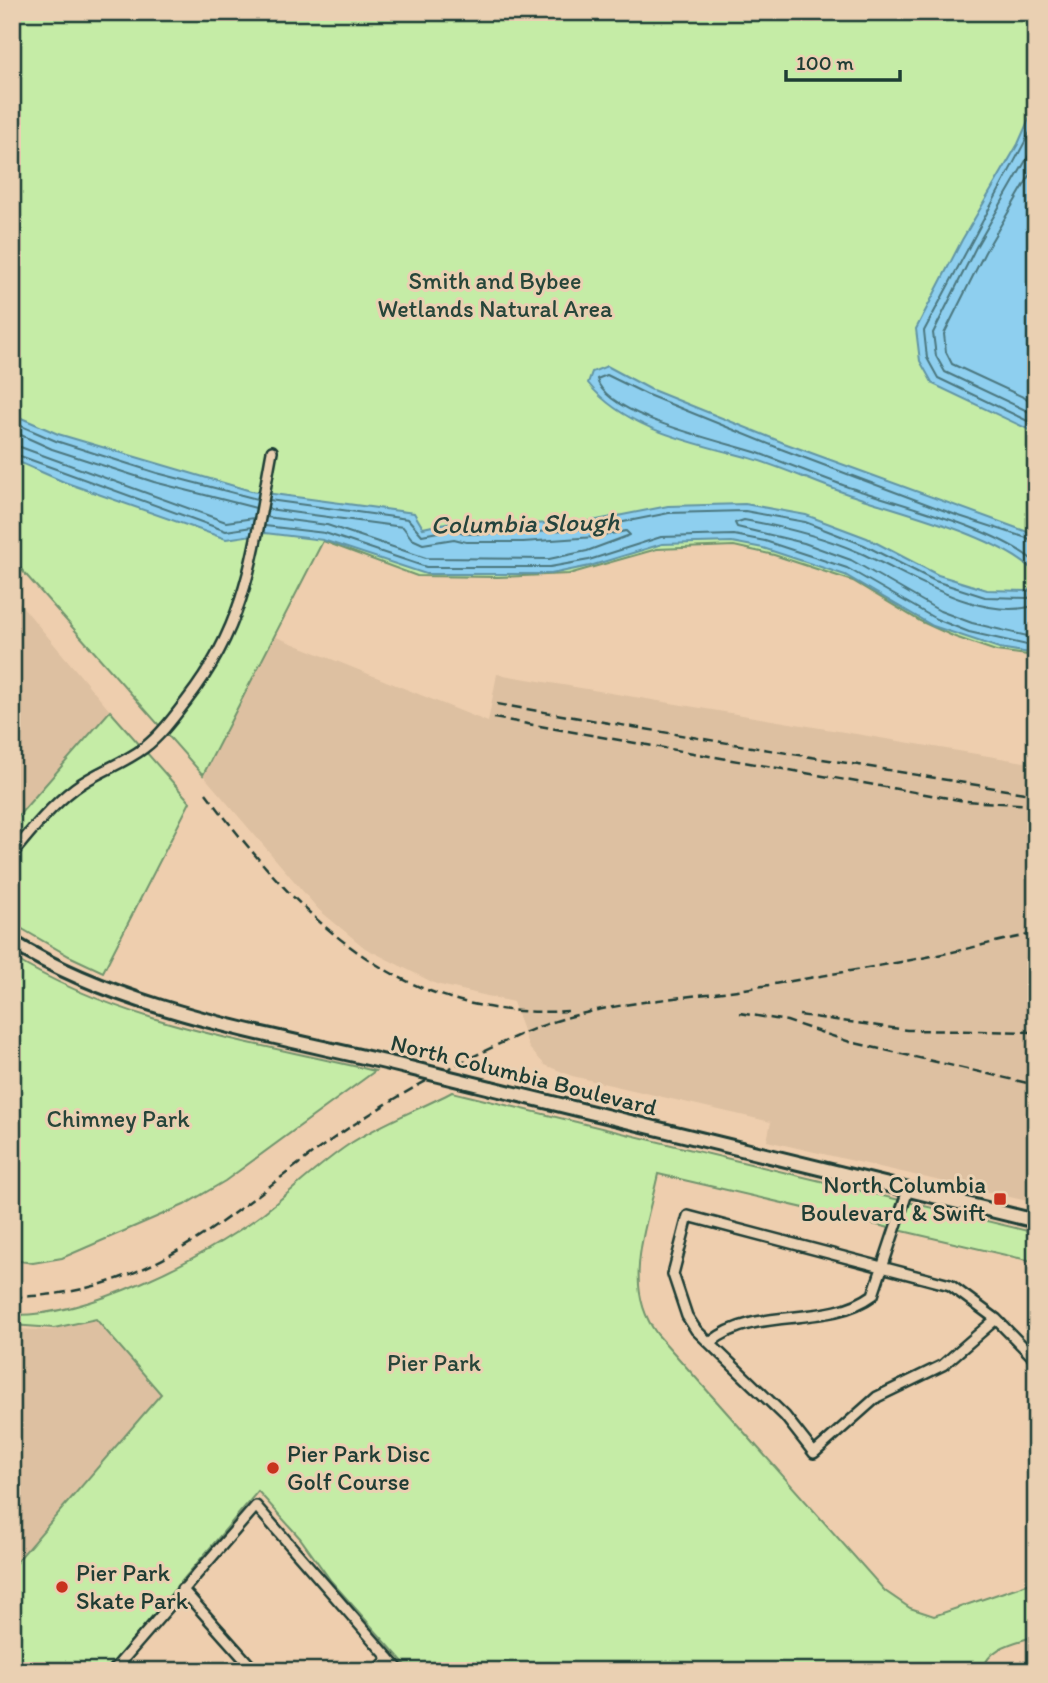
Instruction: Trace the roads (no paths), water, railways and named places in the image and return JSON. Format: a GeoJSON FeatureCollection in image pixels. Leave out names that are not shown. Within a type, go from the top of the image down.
{"type":"FeatureCollection","features":[{"type":"Feature","properties":{"kind":"main road","name":"North Columbia Boulevard"},"geometry":{"type":"LineString","coordinates":[[12,942],[73,975],[135,999],[908,1191],[1035,1216]]}},
{"type":"Feature","properties":{"kind":"street"},"geometry":{"type":"LineString","coordinates":[[12,854],[36,825],[75,788],[142,750],[176,714],[222,650],[239,612],[250,570],[272,451]]}},
{"type":"Feature","properties":{"kind":"street"},"geometry":{"type":"LineString","coordinates":[[712,1342],[723,1334],[772,1319],[830,1314],[868,1299],[876,1290],[908,1191]]}},
{"type":"Feature","properties":{"kind":"street"},"geometry":{"type":"LineString","coordinates":[[996,1319],[943,1366],[877,1397],[814,1453],[785,1416],[692,1325],[673,1278],[688,1216],[882,1269],[908,1272],[950,1286],[996,1319],[1036,1360]]}},
{"type":"Feature","properties":{"kind":"street"},"geometry":{"type":"LineString","coordinates":[[116,1669],[256,1506],[400,1671]]}},
{"type":"Feature","properties":{"kind":"street"},"geometry":{"type":"LineString","coordinates":[[182,1589],[255,1671]]}},
{"type":"Feature","properties":{"kind":"street"},"geometry":{"type":"LineString","coordinates":[[377,1671],[389,1658]]}},
{"type":"Feature","properties":{"kind":"water"},"geometry":{"type":"Polygon","coordinates":[[[1036,103],[1036,433],[933,384],[920,361],[916,329],[962,240],[1018,144],[1036,103]]]}},
{"type":"Feature","properties":{"kind":"water"},"geometry":{"type":"Polygon","coordinates":[[[607,366],[650,389],[784,443],[1036,535],[1036,573],[1019,559],[973,536],[762,462],[684,440],[641,423],[603,399],[588,383],[592,372],[607,366]]]}},
{"type":"Feature","properties":{"kind":"water","name":"Columbia Slough"},"geometry":{"type":"Polygon","coordinates":[[[12,414],[58,434],[251,491],[414,513],[423,528],[455,521],[466,527],[592,521],[668,506],[745,504],[806,515],[867,538],[938,575],[987,590],[1028,591],[1036,587],[1036,654],[999,648],[933,626],[845,575],[763,548],[732,542],[662,544],[590,566],[551,574],[426,574],[323,540],[265,533],[226,539],[64,482],[12,459],[12,414]]]}},
{"type":"Feature","properties":{"kind":"railway"},"geometry":{"type":"LineString","coordinates":[[497,704],[1036,795]]}},
{"type":"Feature","properties":{"kind":"railway"},"geometry":{"type":"LineString","coordinates":[[494,718],[965,801],[1036,805]]}},
{"type":"Feature","properties":{"kind":"railway"},"geometry":{"type":"LineString","coordinates":[[206,793],[278,881],[317,919],[358,953],[404,980],[453,999],[508,1010],[568,1011]]}},
{"type":"Feature","properties":{"kind":"railway"},"geometry":{"type":"LineString","coordinates":[[12,1297],[63,1293],[108,1282],[148,1266],[186,1246],[222,1222],[334,1138],[379,1108],[474,1056],[552,1022],[611,1007],[763,986],[911,960],[1036,934]]}},
{"type":"Feature","properties":{"kind":"railway"},"geometry":{"type":"LineString","coordinates":[[740,1013],[787,1021],[850,1042],[1036,1085]]}},
{"type":"Feature","properties":{"kind":"railway"},"geometry":{"type":"LineString","coordinates":[[799,1015],[907,1030],[1036,1032]]}},
{"type":"Feature","properties":{"kind":"place","name":"North Columbia Boulevard & Swift"},"geometry":{"type":"Point","coordinates":[1000,1199]}},
{"type":"Feature","properties":{"kind":"place","name":"Pier Park Disc Golf Course"},"geometry":{"type":"Point","coordinates":[273,1468]}},
{"type":"Feature","properties":{"kind":"place","name":"Pier Park Skate Park"},"geometry":{"type":"Point","coordinates":[62,1587]}},
{"type":"Feature","properties":{"kind":"park label","name":"Smith and Bybee Wetlands Natural Area"},"geometry":{"type":"Point","coordinates":[495,295]}},
{"type":"Feature","properties":{"kind":"park label","name":"Chimney Park"},"geometry":{"type":"Point","coordinates":[118,1119]}},
{"type":"Feature","properties":{"kind":"park label","name":"Pier Park"},"geometry":{"type":"Point","coordinates":[434,1363]}}]}
